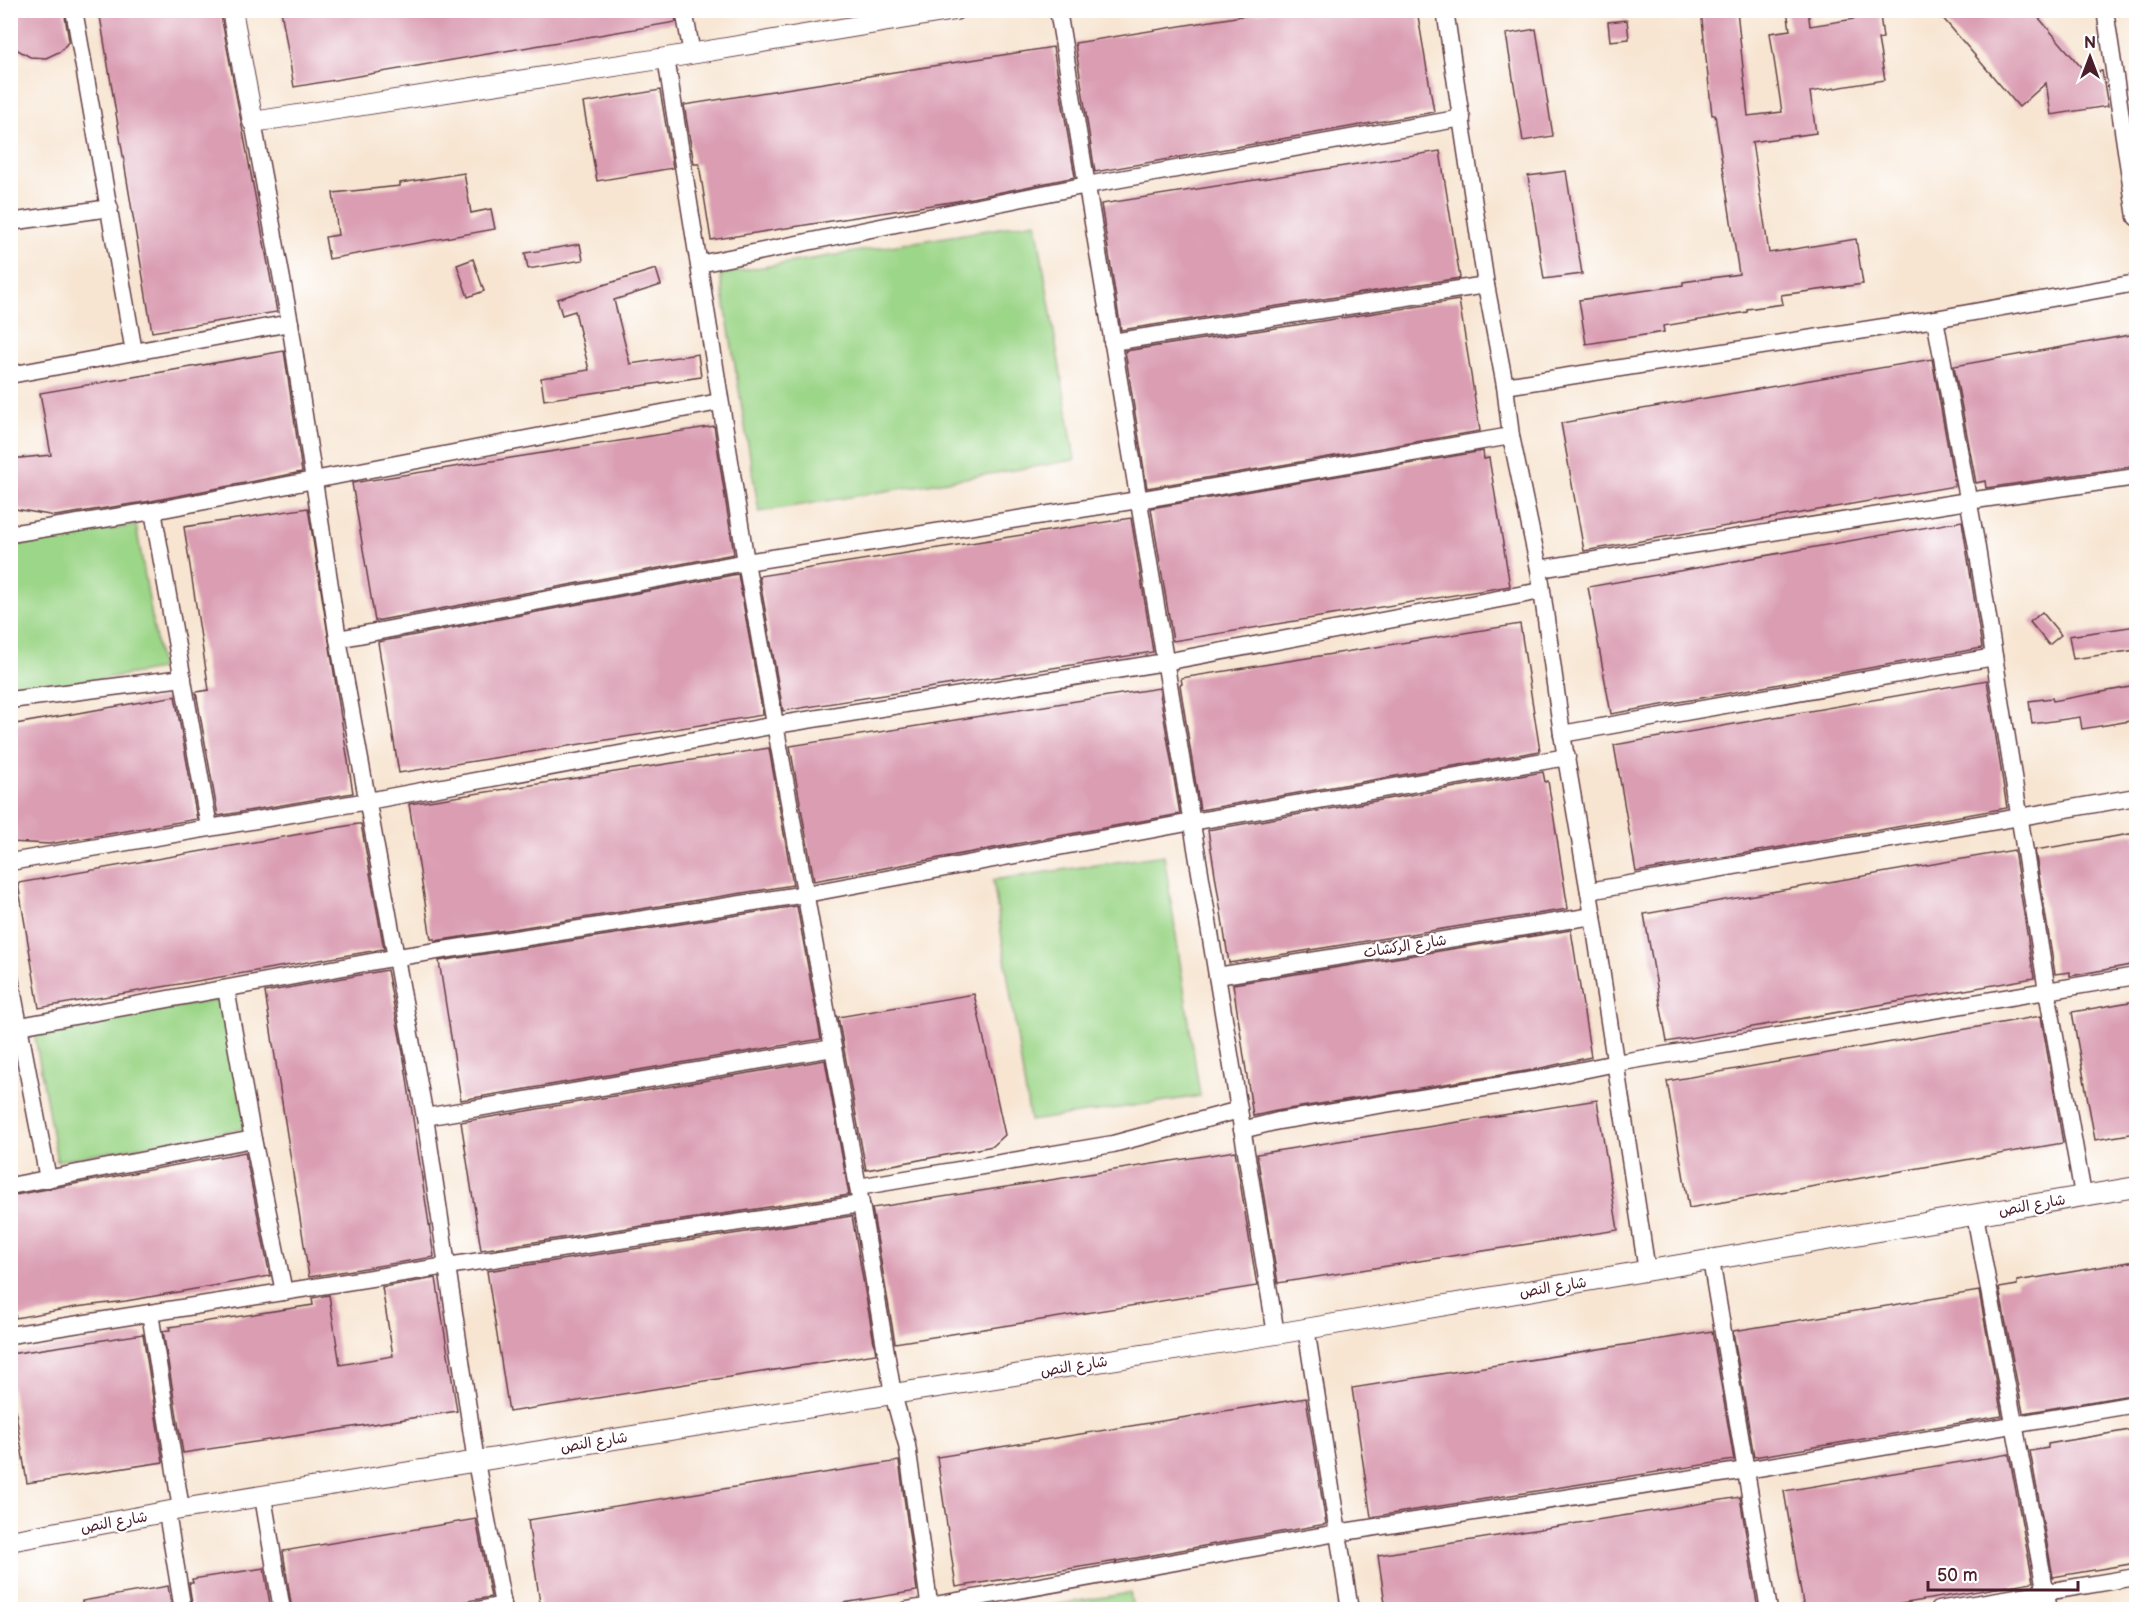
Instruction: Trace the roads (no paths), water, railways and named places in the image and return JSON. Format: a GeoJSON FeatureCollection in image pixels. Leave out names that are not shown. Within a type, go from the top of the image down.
{"type":"FeatureCollection","features":[{"type":"Feature","properties":{"kind":"street"},"geometry":{"type":"LineString","coordinates":[[74,10],[134,352]]}},
{"type":"Feature","properties":{"kind":"street"},"geometry":{"type":"LineString","coordinates":[[232,10],[290,323],[338,639],[398,957],[425,1117],[476,1462],[503,1607],[478,1610]]}},
{"type":"Feature","properties":{"kind":"street"},"geometry":{"type":"LineString","coordinates":[[684,10],[692,54]]}},
{"type":"Feature","properties":{"kind":"street"},"geometry":{"type":"LineString","coordinates":[[253,122],[692,54],[955,10]]}},
{"type":"Feature","properties":{"kind":"street"},"geometry":{"type":"LineString","coordinates":[[1058,10],[1276,1334]]}},
{"type":"Feature","properties":{"kind":"street"},"geometry":{"type":"LineString","coordinates":[[1445,10],[1511,436],[1539,569],[1562,734],[1593,916],[1647,1271]]}},
{"type":"Feature","properties":{"kind":"street"},"geometry":{"type":"LineString","coordinates":[[2105,10],[2136,217]]}},
{"type":"Feature","properties":{"kind":"street"},"geometry":{"type":"LineString","coordinates":[[666,58],[746,562],[893,1394],[907,1445],[929,1608]]}},
{"type":"Feature","properties":{"kind":"street"},"geometry":{"type":"LineString","coordinates":[[699,264],[1087,185],[1462,118]]}},
{"type":"Feature","properties":{"kind":"street"},"geometry":{"type":"LineString","coordinates":[[10,222],[110,208]]}},
{"type":"Feature","properties":{"kind":"street"},"geometry":{"type":"LineString","coordinates":[[1505,386],[1935,319],[2136,283]]}},
{"type":"Feature","properties":{"kind":"street"},"geometry":{"type":"LineString","coordinates":[[1112,342],[1486,285]]}},
{"type":"Feature","properties":{"kind":"street"},"geometry":{"type":"LineString","coordinates":[[1935,319],[1968,501],[2047,991],[2083,1196]]}},
{"type":"Feature","properties":{"kind":"street"},"geometry":{"type":"LineString","coordinates":[[10,375],[290,323]]}},
{"type":"Feature","properties":{"kind":"street"},"geometry":{"type":"LineString","coordinates":[[10,534],[153,511],[315,481],[719,402]]}},
{"type":"Feature","properties":{"kind":"street"},"geometry":{"type":"LineString","coordinates":[[338,639],[746,562],[1138,500],[1511,436]]}},
{"type":"Feature","properties":{"kind":"street"},"geometry":{"type":"LineString","coordinates":[[1539,569],[1968,501],[2136,477]]}},
{"type":"Feature","properties":{"kind":"street"},"geometry":{"type":"LineString","coordinates":[[153,511],[209,827]]}},
{"type":"Feature","properties":{"kind":"street"},"geometry":{"type":"LineString","coordinates":[[10,862],[368,801],[776,725],[1165,662],[1541,591]]}},
{"type":"Feature","properties":{"kind":"street"},"geometry":{"type":"LineString","coordinates":[[1562,734],[1994,657]]}},
{"type":"Feature","properties":{"kind":"street"},"geometry":{"type":"LineString","coordinates":[[10,700],[183,678]]}},
{"type":"Feature","properties":{"kind":"street"},"geometry":{"type":"LineString","coordinates":[[20,1026],[398,957],[806,894],[1192,822],[1567,757]]}},
{"type":"Feature","properties":{"kind":"street"},"geometry":{"type":"LineString","coordinates":[[1589,891],[2136,797]]}},
{"type":"Feature","properties":{"kind":"street","name":"شارع الركشات"},"geometry":{"type":"LineString","coordinates":[[1217,976],[1593,916]]}},
{"type":"Feature","properties":{"kind":"street"},"geometry":{"type":"LineString","coordinates":[[1242,1130],[1278,1121],[1534,1080],[1616,1063],[2136,976]]}},
{"type":"Feature","properties":{"kind":"street"},"geometry":{"type":"LineString","coordinates":[[10,978],[48,1179]]}},
{"type":"Feature","properties":{"kind":"street"},"geometry":{"type":"LineString","coordinates":[[226,989],[284,1292]]}},
{"type":"Feature","properties":{"kind":"street"},"geometry":{"type":"LineString","coordinates":[[425,1117],[833,1048]]}},
{"type":"Feature","properties":{"kind":"street"},"geometry":{"type":"LineString","coordinates":[[858,1187],[1113,1144],[1239,1110]]}},
{"type":"Feature","properties":{"kind":"street"},"geometry":{"type":"LineString","coordinates":[[10,1186],[253,1139]]}},
{"type":"Feature","properties":{"kind":"street","name":"شارع النص"},"geometry":{"type":"LineString","coordinates":[[10,1541],[174,1511],[1276,1334],[2136,1187]]}},
{"type":"Feature","properties":{"kind":"street"},"geometry":{"type":"LineString","coordinates":[[10,1335],[861,1204]]}},
{"type":"Feature","properties":{"kind":"street"},"geometry":{"type":"LineString","coordinates":[[1975,1215],[2049,1610]]}},
{"type":"Feature","properties":{"kind":"street"},"geometry":{"type":"LineString","coordinates":[[1711,1260],[1769,1610]]}},
{"type":"Feature","properties":{"kind":"street"},"geometry":{"type":"LineString","coordinates":[[150,1313],[174,1511],[183,1610]]}},
{"type":"Feature","properties":{"kind":"street"},"geometry":{"type":"LineString","coordinates":[[1306,1328],[1350,1610]]}},
{"type":"Feature","properties":{"kind":"street"},"geometry":{"type":"LineString","coordinates":[[907,1610],[929,1608],[1337,1533],[1746,1470],[2136,1404]]}},
{"type":"Feature","properties":{"kind":"street"},"geometry":{"type":"LineString","coordinates":[[263,1497],[282,1610]]}},
{"type":"Feature","properties":{"kind":"street"},"geometry":{"type":"LineString","coordinates":[[1938,1610],[2136,1577]]}}]}
